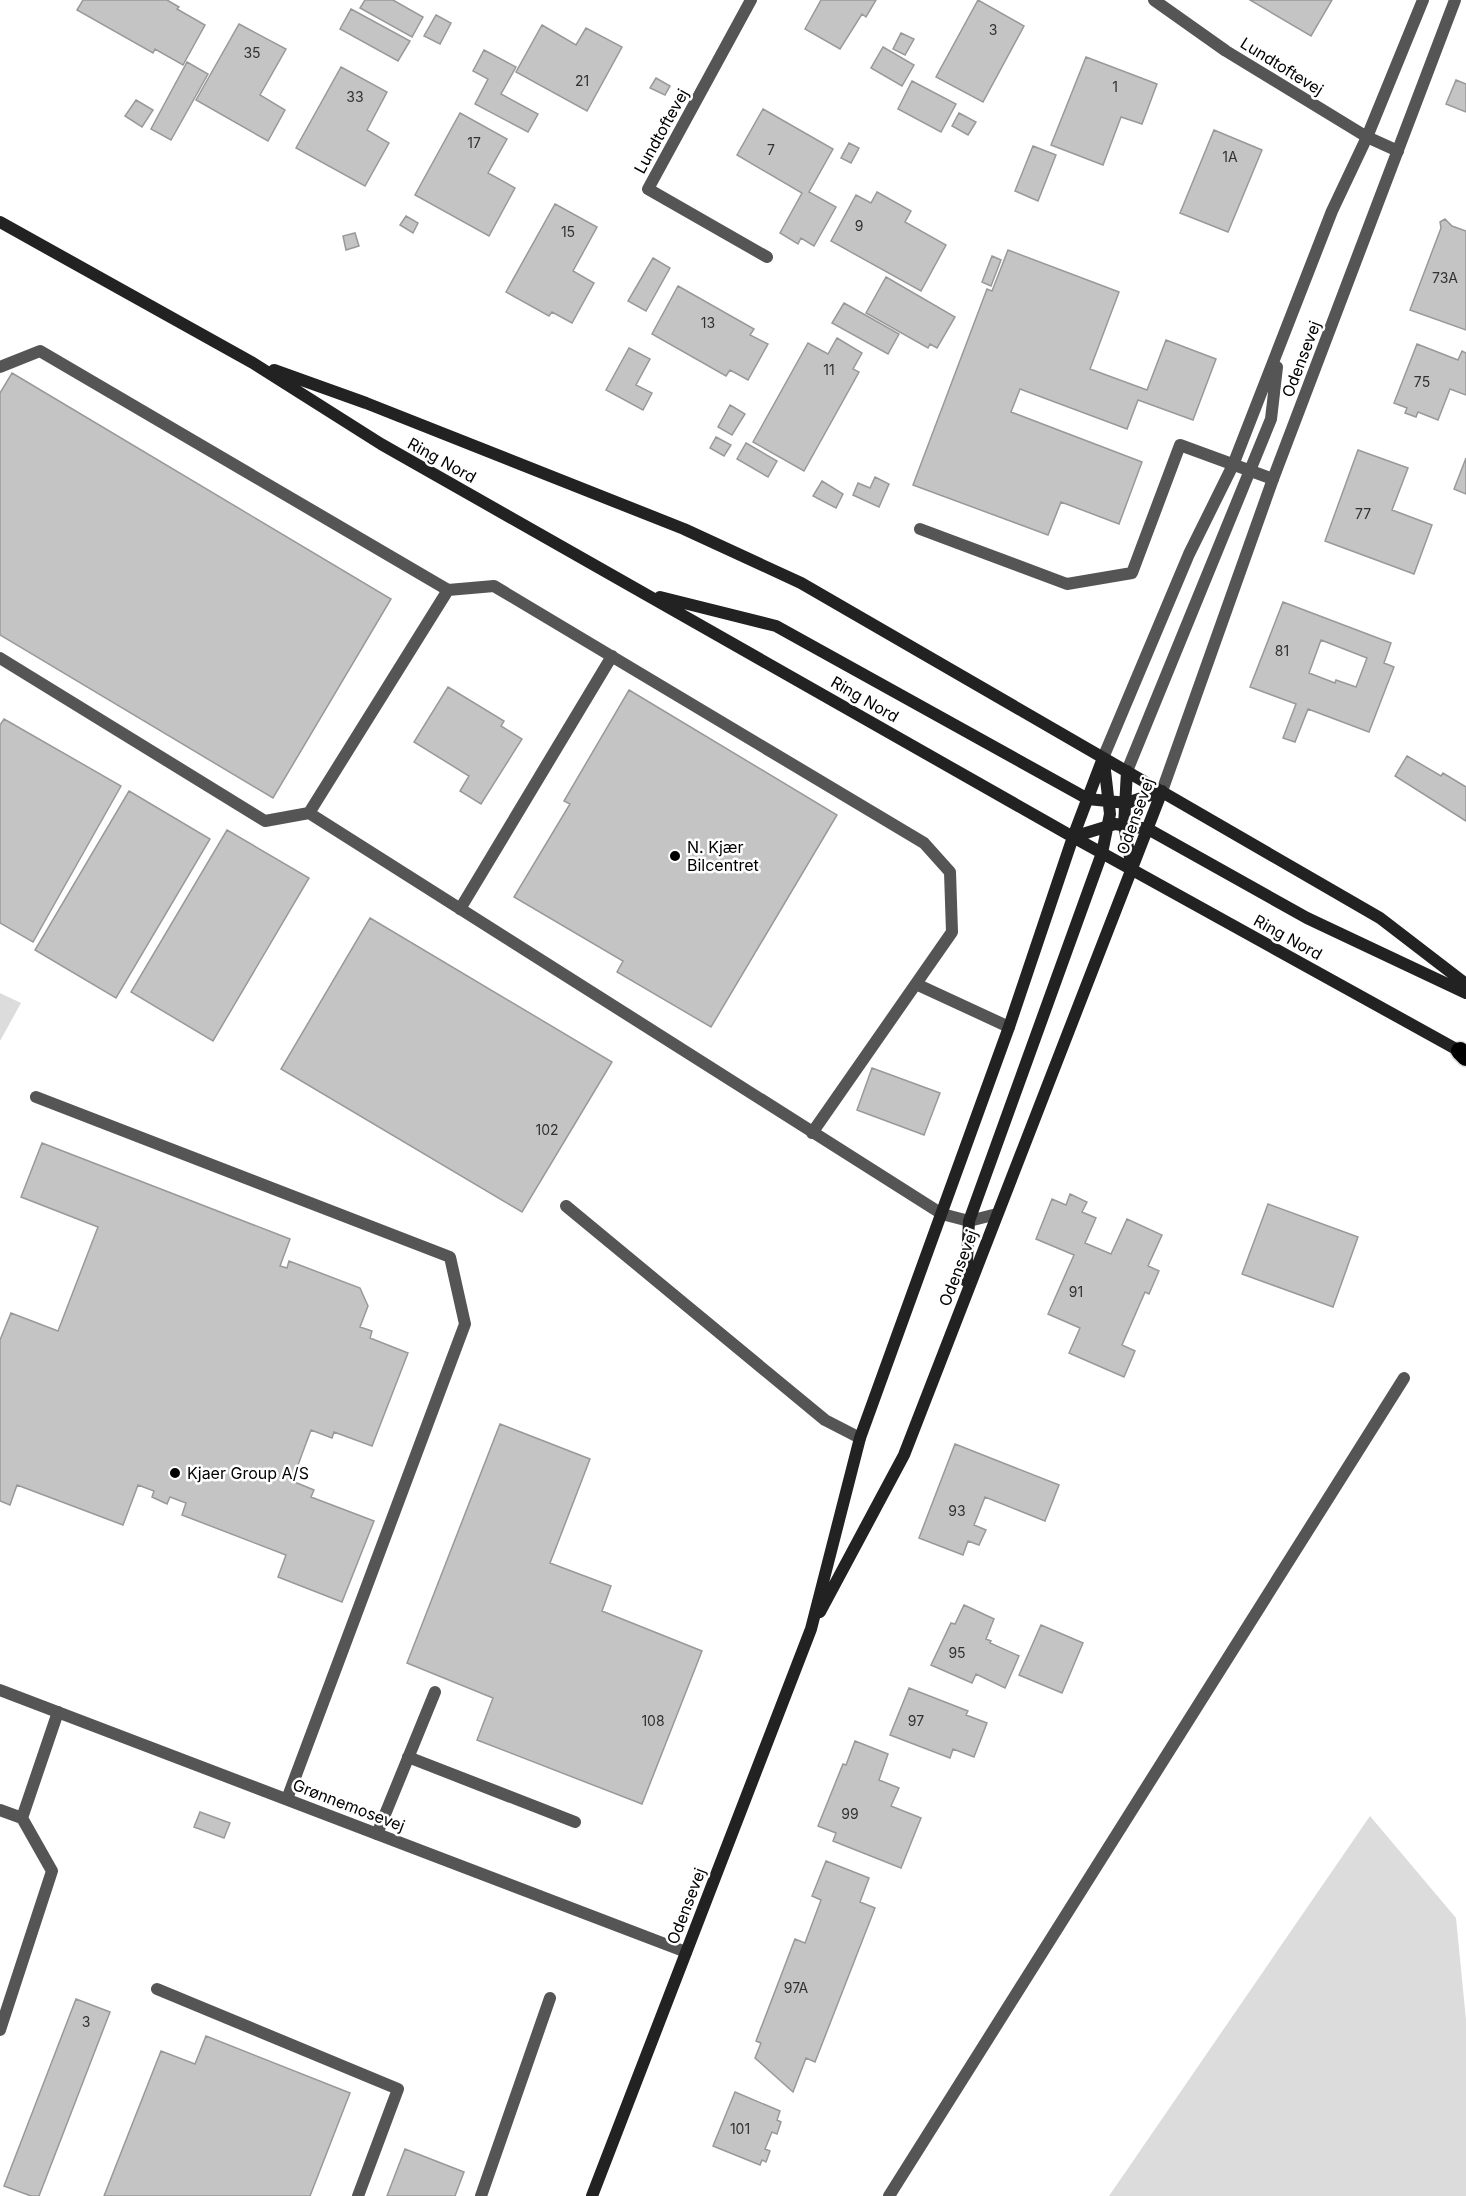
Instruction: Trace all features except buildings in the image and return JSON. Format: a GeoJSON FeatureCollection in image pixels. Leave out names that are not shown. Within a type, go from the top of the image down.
{"type":"FeatureCollection","features":[{"type":"Feature","properties":{"kind":"main road","name":"Ring Nord"},"geometry":{"type":"LineString","coordinates":[[0,222],[253,363],[381,444],[1073,837],[1464,1054]]}},
{"type":"Feature","properties":{"kind":"main road","name":"Ring Nord"},"geometry":{"type":"LineString","coordinates":[[253,363],[366,403],[684,529],[801,583],[1380,918],[1466,984]]}},
{"type":"Feature","properties":{"kind":"main road"},"geometry":{"type":"LineString","coordinates":[[645,593],[777,626],[1088,799],[1124,803],[1162,791]]}},
{"type":"Feature","properties":{"kind":"main road"},"geometry":{"type":"LineString","coordinates":[[966,1291],[969,1221],[1102,853],[1110,813],[1104,758]]}},
{"type":"Feature","properties":{"kind":"main road","name":"Odensevej"},"geometry":{"type":"LineString","coordinates":[[592,2196],[811,1629],[860,1438],[1009,1027],[1073,837],[1104,758]]}},
{"type":"Feature","properties":{"kind":"main road"},"geometry":{"type":"LineString","coordinates":[[1127,771],[1124,825],[1132,870]]}},
{"type":"Feature","properties":{"kind":"main road","name":"Odensevej"},"geometry":{"type":"LineString","coordinates":[[811,1629],[904,1455],[1162,791]]}},
{"type":"Feature","properties":{"kind":"main road"},"geometry":{"type":"LineString","coordinates":[[1073,837],[1115,824],[1148,829],[1307,918],[1466,993]]}},
{"type":"Feature","properties":{"kind":"street","name":"Lundtoftevej"},"geometry":{"type":"LineString","coordinates":[[751,0],[648,189],[767,257]]}},
{"type":"Feature","properties":{"kind":"street","name":"Lundtoftevej"},"geometry":{"type":"LineString","coordinates":[[1154,0],[1226,51],[1367,137],[1398,151]]}},
{"type":"Feature","properties":{"kind":"street","name":"Odensevej"},"geometry":{"type":"LineString","coordinates":[[1104,758],[1189,554],[1233,465],[1332,211],[1367,137],[1423,0]]}},
{"type":"Feature","properties":{"kind":"street","name":"Odensevej"},"geometry":{"type":"LineString","coordinates":[[1162,791],[1273,479],[1455,0]]}},
{"type":"Feature","properties":{"kind":"street"},"geometry":{"type":"LineString","coordinates":[[0,367],[40,351],[448,590],[494,586],[924,843],[950,872],[951,932],[812,1133]]}},
{"type":"Feature","properties":{"kind":"street","name":"Odensevej"},"geometry":{"type":"LineString","coordinates":[[1127,771],[1270,419],[1278,351]]}},
{"type":"Feature","properties":{"kind":"street"},"geometry":{"type":"LineString","coordinates":[[920,528],[1067,584],[1132,573],[1180,445],[1273,479]]}},
{"type":"Feature","properties":{"kind":"street"},"geometry":{"type":"LineString","coordinates":[[309,813],[448,590]]}},
{"type":"Feature","properties":{"kind":"street"},"geometry":{"type":"LineString","coordinates":[[459,909],[612,656]]}},
{"type":"Feature","properties":{"kind":"street"},"geometry":{"type":"LineString","coordinates":[[0,658],[265,821],[309,813],[942,1214],[969,1221],[997,1214]]}},
{"type":"Feature","properties":{"kind":"street"},"geometry":{"type":"LineString","coordinates":[[916,984],[1009,1027]]}},
{"type":"Feature","properties":{"kind":"street"},"geometry":{"type":"LineString","coordinates":[[36,1097],[450,1257],[465,1324],[287,1799]]}},
{"type":"Feature","properties":{"kind":"street"},"geometry":{"type":"LineString","coordinates":[[566,1206],[825,1420],[860,1438]]}},
{"type":"Feature","properties":{"kind":"street"},"geometry":{"type":"LineString","coordinates":[[889,2196],[1404,1378]]}},
{"type":"Feature","properties":{"kind":"street","name":"Grønnemosevej"},"geometry":{"type":"LineString","coordinates":[[0,1690],[686,1952]]}},
{"type":"Feature","properties":{"kind":"street"},"geometry":{"type":"LineString","coordinates":[[377,1834],[435,1692]]}},
{"type":"Feature","properties":{"kind":"street"},"geometry":{"type":"LineString","coordinates":[[22,1818],[58,1712]]}},
{"type":"Feature","properties":{"kind":"street"},"geometry":{"type":"LineString","coordinates":[[408,1757],[575,1822]]}},
{"type":"Feature","properties":{"kind":"street"},"geometry":{"type":"LineString","coordinates":[[0,1810],[22,1818],[52,1871],[0,2030]]}},
{"type":"Feature","properties":{"kind":"street"},"geometry":{"type":"LineString","coordinates":[[157,1989],[398,2089],[358,2196]]}},
{"type":"Feature","properties":{"kind":"street"},"geometry":{"type":"LineString","coordinates":[[481,2196],[550,1998]]}},
{"type":"Feature","properties":{"kind":"shaded area"},"geometry":{"type":"Polygon","coordinates":[[[0,993],[21,1003],[0,1041],[0,993]]]}},
{"type":"Feature","properties":{"kind":"shaded area"},"geometry":{"type":"Polygon","coordinates":[[[1370,1816],[1456,1918],[1466,2020],[1466,2196],[1109,2196],[1370,1816]]]}},
{"type":"Feature","properties":{"kind":"place","name":"N. Kjær Bilcentret"},"geometry":{"type":"Point","coordinates":[675,856]}},
{"type":"Feature","properties":{"kind":"place","name":"Kjaer Group A/S"},"geometry":{"type":"Point","coordinates":[175,1473]}}]}
